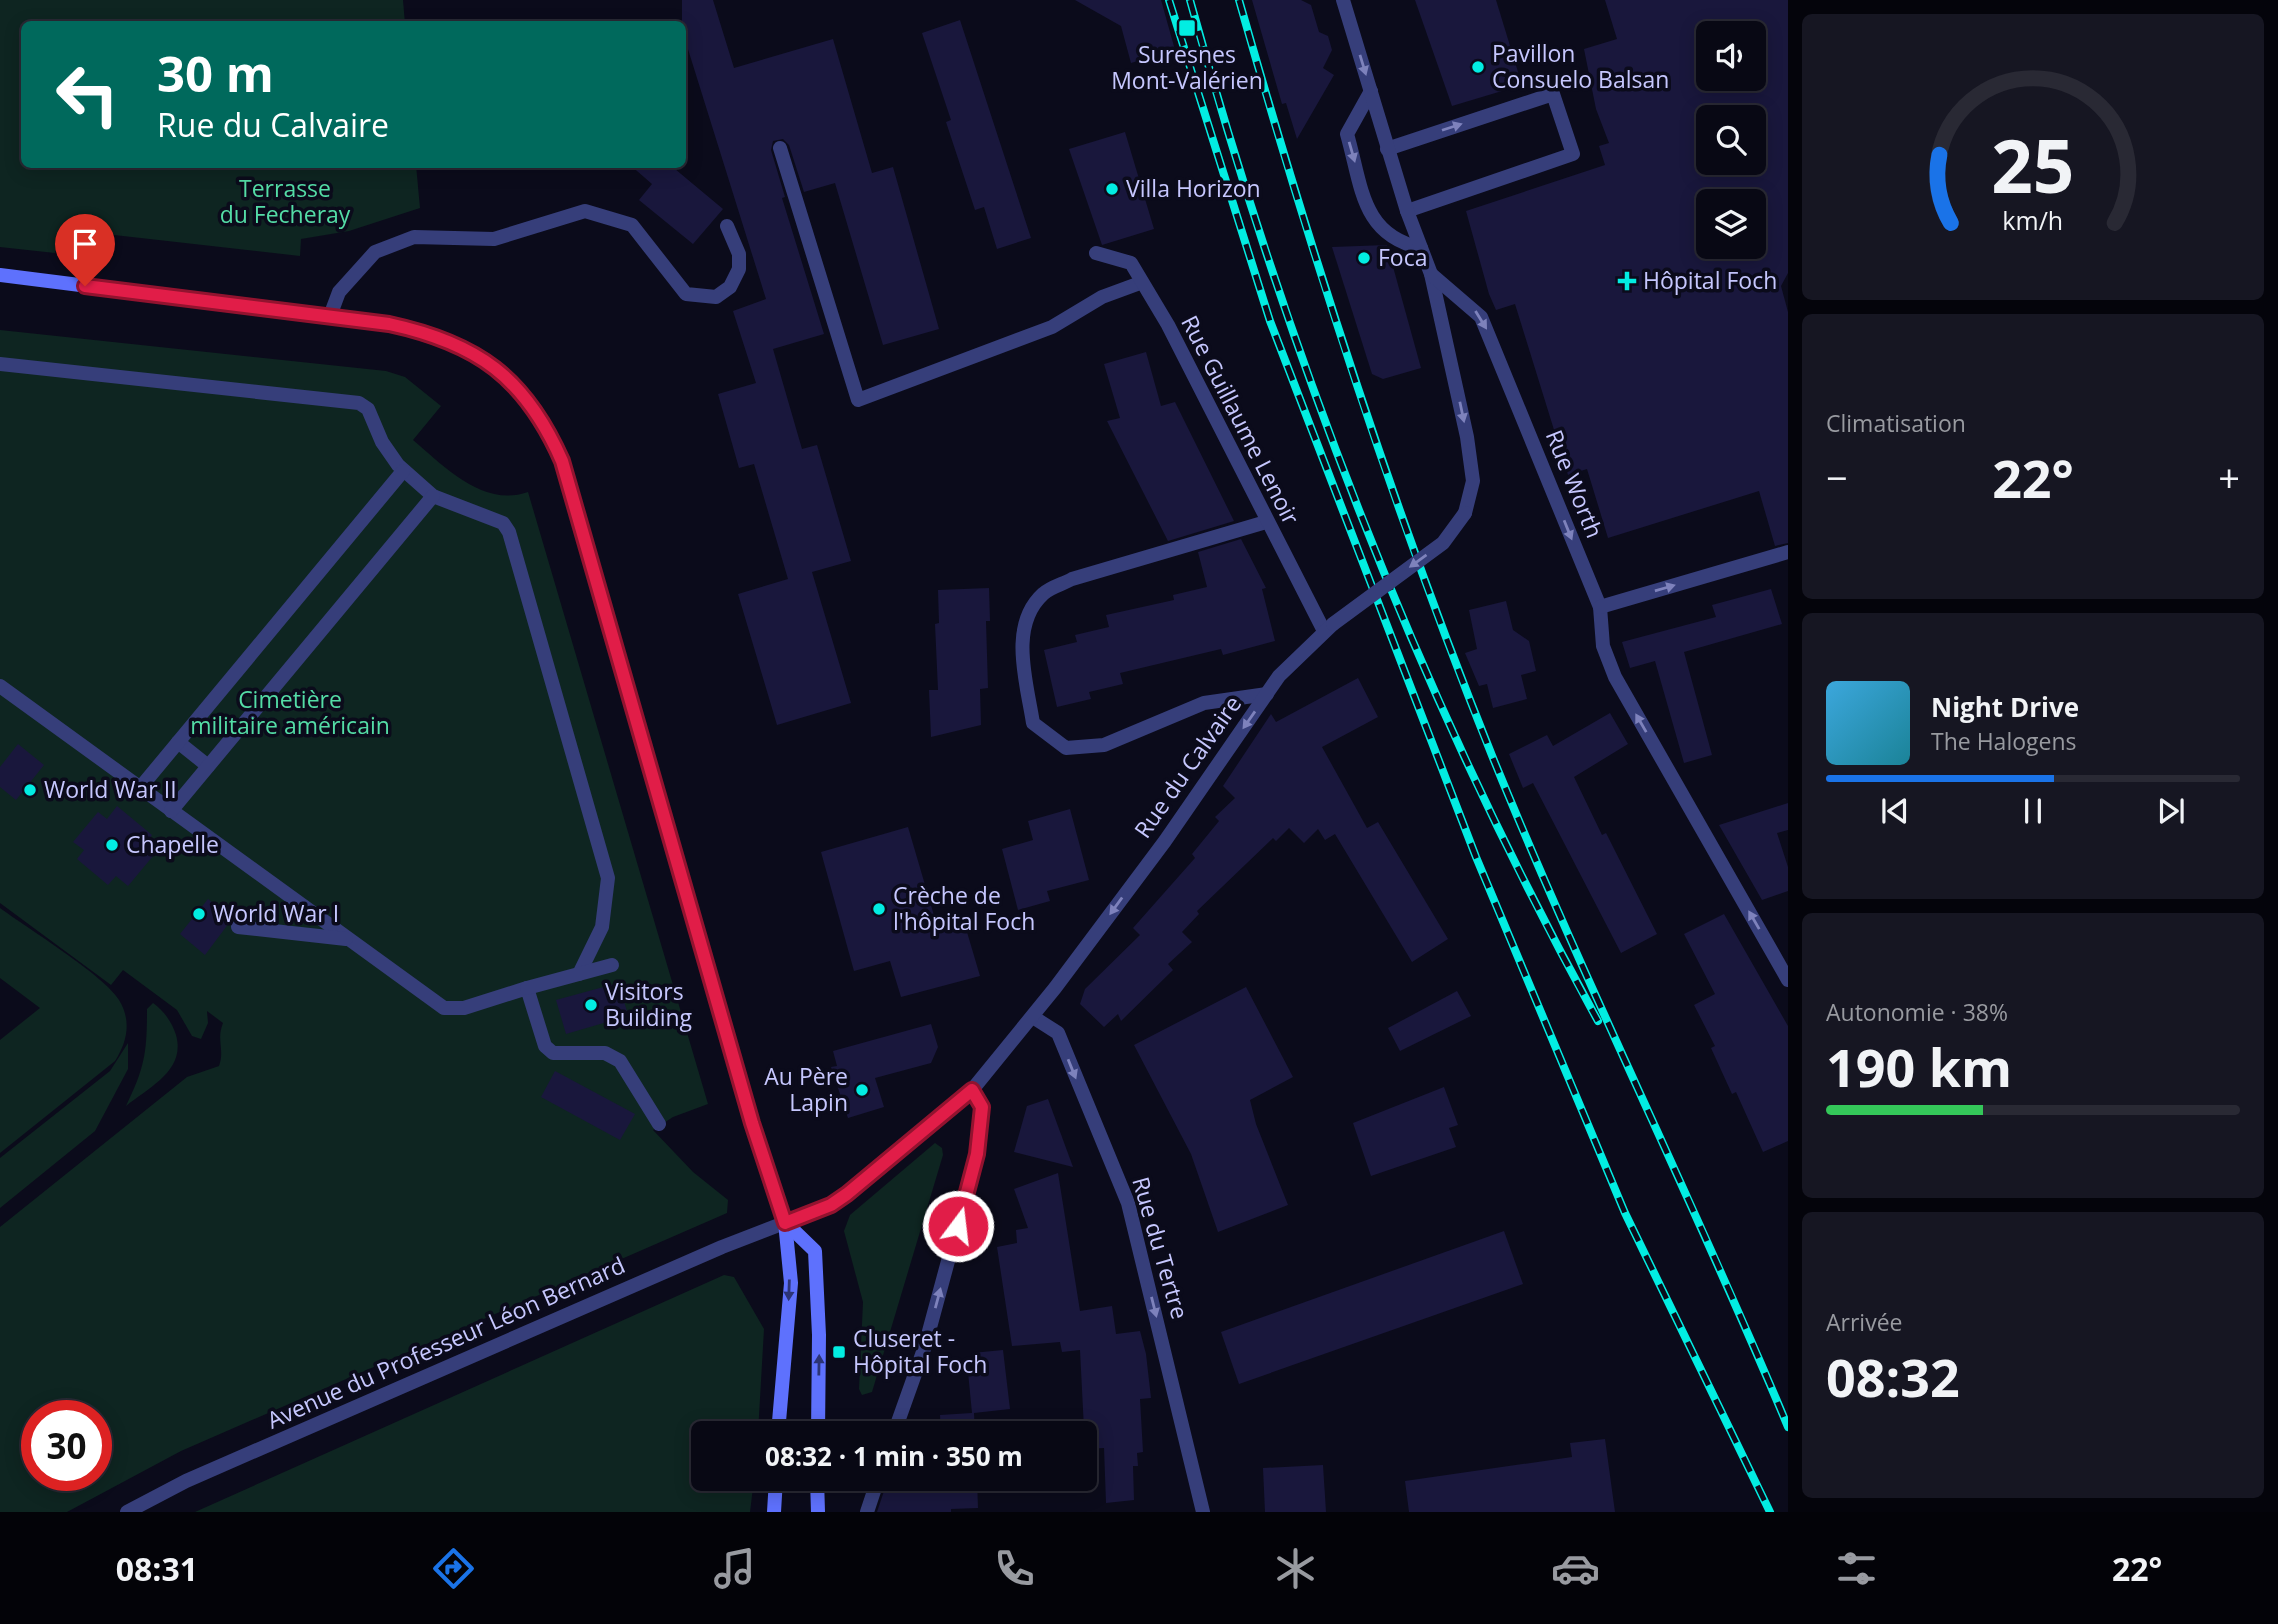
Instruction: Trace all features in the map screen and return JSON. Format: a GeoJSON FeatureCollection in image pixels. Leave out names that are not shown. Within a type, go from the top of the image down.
{"type":"FeatureCollection","features":[{"type":"Feature","properties":{"kind":"street","name":"Rue Worth"},"geometry":{"type":"LineString","coordinates":[[1343,0],[1407,211],[1432,274],[1481,317],[1600,607],[1603,646],[1615,677],[1788,980]]}},
{"type":"Feature","properties":{"kind":"street"},"geometry":{"type":"LineString","coordinates":[[1371,91],[1347,134],[1372,220],[1398,243],[1421,248]]}},
{"type":"Feature","properties":{"kind":"street"},"geometry":{"type":"LineString","coordinates":[[1387,149],[1553,94],[1573,154],[1407,211]]}},
{"type":"Feature","properties":{"kind":"street"},"geometry":{"type":"LineString","coordinates":[[780,148],[858,400],[1052,327],[1102,297],[1140,284]]}},
{"type":"Feature","properties":{"kind":"street"},"geometry":{"type":"LineString","coordinates":[[330,316],[340,292],[375,252],[414,237],[494,239],[585,211],[632,225],[686,295],[716,297],[730,287],[738,269],[739,254],[727,226]]}},
{"type":"Feature","properties":{"kind":"street","name":"Rue Guillaume Lenoir"},"geometry":{"type":"LineString","coordinates":[[1096,253],[1131,263],[1140,284],[1168,325],[1266,522],[1329,627]]}},
{"type":"Feature","properties":{"kind":"street","name":"Rue du Calvaire"},"geometry":{"type":"LineString","coordinates":[[785,1223],[831,1205],[847,1194],[972,1090],[1033,1017],[1157,851],[1279,676],[1329,627],[1443,543],[1465,513],[1473,481],[1467,437],[1432,274]]}},
{"type":"Feature","properties":{"kind":"street"},"geometry":{"type":"LineString","coordinates":[[0,275],[330,316],[435,334],[471,352],[521,390],[549,430],[562,461],[756,1135],[785,1223],[791,1283],[779,1421]]}},
{"type":"Feature","properties":{"kind":"street"},"geometry":{"type":"LineString","coordinates":[[0,364],[359,403],[368,409],[382,442],[403,471],[433,496],[472,513],[494,517],[503,523],[509,532],[603,852],[608,878],[602,927],[579,974]]}},
{"type":"Feature","properties":{"kind":"street"},"geometry":{"type":"LineString","coordinates":[[140,788],[403,471]]}},
{"type":"Feature","properties":{"kind":"street"},"geometry":{"type":"LineString","coordinates":[[171,811],[433,496]]}},
{"type":"Feature","properties":{"kind":"street"},"geometry":{"type":"LineString","coordinates":[[1266,522],[1072,579],[1043,593],[1026,617],[1022,645],[1033,723],[1066,748],[1104,746],[1204,703],[1267,694]]}},
{"type":"Feature","properties":{"kind":"street"},"geometry":{"type":"LineString","coordinates":[[1600,607],[1788,552]]}},
{"type":"Feature","properties":{"kind":"street"},"geometry":{"type":"LineString","coordinates":[[0,685],[444,1008],[464,1007],[612,965]]}},
{"type":"Feature","properties":{"kind":"street"},"geometry":{"type":"LineString","coordinates":[[178,742],[208,766]]}},
{"type":"Feature","properties":{"kind":"street"},"geometry":{"type":"LineString","coordinates":[[238,927],[347,939]]}},
{"type":"Feature","properties":{"kind":"street"},"geometry":{"type":"LineString","coordinates":[[527,988],[545,1046],[553,1053],[605,1053],[620,1061],[659,1124]]}},
{"type":"Feature","properties":{"kind":"street","name":"Rue du Tertre"},"geometry":{"type":"LineString","coordinates":[[1033,1017],[1058,1033],[1128,1203],[1203,1512]]}},
{"type":"Feature","properties":{"kind":"street"},"geometry":{"type":"LineString","coordinates":[[898,1421],[925,1346],[977,1154],[982,1107],[972,1090]]}},
{"type":"Feature","properties":{"kind":"street"},"geometry":{"type":"LineString","coordinates":[[785,1223],[816,1251],[818,1421]]}},
{"type":"Feature","properties":{"kind":"street","name":"Avenue du Professeur Léon Bernard"},"geometry":{"type":"LineString","coordinates":[[127,1512],[186,1481],[785,1223]]}},
{"type":"Feature","properties":{"kind":"street"},"geometry":{"type":"LineString","coordinates":[[774,1512],[775,1491]]}},
{"type":"Feature","properties":{"kind":"street"},"geometry":{"type":"LineString","coordinates":[[817,1491],[818,1512]]}},
{"type":"Feature","properties":{"kind":"street"},"geometry":{"type":"LineString","coordinates":[[867,1512],[874,1491]]}},
{"type":"Feature","properties":{"kind":"green space","name":"Terrasse du Fecheray"},"geometry":{"type":"Polygon","coordinates":[[[0,0],[403,0],[405,21],[21,21],[21,168],[416,168],[420,208],[349,231],[301,239],[300,256],[61,229],[55,253],[0,247],[0,0]]]}},
{"type":"Feature","properties":{"kind":"green space","name":"Cimetière militaire américain"},"geometry":{"type":"Polygon","coordinates":[[[0,330],[386,371],[405,377],[441,406],[413,440],[451,472],[480,489],[511,495],[528,492],[708,1104],[673,1117],[653,1130],[693,1172],[728,1200],[727,1213],[181,1451],[112,1488],[112,1400],[21,1400],[21,1491],[106,1491],[67,1512],[0,1512],[0,1227],[187,1077],[219,1066],[223,1023],[207,1011],[208,1023],[201,1039],[192,1036],[177,1010],[123,970],[111,985],[0,903],[0,330]]]}},
{"type":"Feature","properties":{"kind":"green space"},"geometry":{"type":"Polygon","coordinates":[[[0,908],[98,978],[119,1000],[127,1024],[123,1046],[115,1061],[0,1153],[0,1040],[40,1008],[0,978],[0,908]]]}},
{"type":"Feature","properties":{"kind":"green space"},"geometry":{"type":"Polygon","coordinates":[[[153,1003],[167,1017],[174,1030],[178,1047],[176,1058],[164,1076],[126,1106],[141,1070],[147,1009],[153,1003]]]}},
{"type":"Feature","properties":{"kind":"green space"},"geometry":{"type":"Polygon","coordinates":[[[128,1043],[128,1069],[95,1131],[0,1208],[0,1158],[110,1071],[128,1043]]]}},
{"type":"Feature","properties":{"kind":"green space"},"geometry":{"type":"Polygon","coordinates":[[[935,1143],[942,1148],[943,1155],[872,1392],[862,1395],[859,1389],[863,1302],[844,1231],[850,1215],[935,1143]]]}},
{"type":"Feature","properties":{"kind":"green space"},"geometry":{"type":"Polygon","coordinates":[[[724,1275],[734,1277],[764,1329],[759,1421],[691,1421],[691,1491],[753,1491],[750,1512],[195,1512],[724,1275]]]}},
{"type":"Feature","properties":{"kind":"building"},"geometry":{"type":"Polygon","coordinates":[[[682,0],[713,0],[734,68],[833,39],[872,173],[893,167],[939,329],[883,345],[835,183],[804,192],[789,145],[783,139],[773,141],[771,150],[785,197],[782,198],[824,334],[773,349],[802,449],[817,445],[851,561],[812,572],[851,703],[777,725],[738,594],[788,579],[754,464],[739,468],[718,394],[756,383],[733,311],[766,299],[686,43],[686,21],[682,21],[682,0]]]}},
{"type":"Feature","properties":{"kind":"building"},"geometry":{"type":"Polygon","coordinates":[[[1075,0],[1161,0],[1175,50],[1131,63],[1121,26],[1075,0]]]}},
{"type":"Feature","properties":{"kind":"building"},"geometry":{"type":"Polygon","coordinates":[[[1252,0],[1301,0],[1311,5],[1319,32],[1328,36],[1332,50],[1323,68],[1334,75],[1297,139],[1286,103],[1282,104],[1252,0]]]}},
{"type":"Feature","properties":{"kind":"building","name":"Pavillon Consuelo Balsan"},"geometry":{"type":"Polygon","coordinates":[[[1415,0],[1496,0],[1522,85],[1452,106],[1415,0]]]}},
{"type":"Feature","properties":{"kind":"building","name":"Hôpital Foch"},"geometry":{"type":"Polygon","coordinates":[[[1605,0],[1788,0],[1788,273],[1781,286],[1788,312],[1788,543],[1775,546],[1759,491],[1608,538],[1587,469],[1568,475],[1515,304],[1496,310],[1489,294],[1466,211],[1605,165],[1599,146],[1609,143],[1596,109],[1584,49],[1617,39],[1605,0]]]}},
{"type":"Feature","properties":{"kind":"building"},"geometry":{"type":"Polygon","coordinates":[[[960,20],[1031,238],[997,249],[984,207],[975,210],[946,122],[951,120],[922,33],[960,20]]]}},
{"type":"Feature","properties":{"kind":"building","name":"Villa Horizon"},"geometry":{"type":"Polygon","coordinates":[[[1125,132],[1154,229],[1102,245],[1069,149],[1125,132]]]}},
{"type":"Feature","properties":{"kind":"building"},"geometry":{"type":"Polygon","coordinates":[[[634,168],[674,168],[723,209],[693,244],[639,200],[652,184],[634,168]]]}},
{"type":"Feature","properties":{"kind":"building"},"geometry":{"type":"Polygon","coordinates":[[[1387,245],[1421,368],[1383,379],[1372,374],[1332,247],[1387,245]]]}},
{"type":"Feature","properties":{"kind":"building"},"geometry":{"type":"Polygon","coordinates":[[[1146,352],[1161,406],[1175,402],[1234,521],[1168,541],[1107,421],[1120,418],[1104,364],[1146,352]]]}},
{"type":"Feature","properties":{"kind":"building"},"geometry":{"type":"Polygon","coordinates":[[[1241,539],[1266,588],[1262,589],[1275,641],[1223,655],[1221,649],[1120,673],[1123,684],[1089,692],[1091,699],[1057,707],[1044,650],[1077,642],[1075,635],[1109,627],[1106,615],[1174,600],[1173,595],[1207,587],[1198,552],[1241,539]]]}},
{"type":"Feature","properties":{"kind":"building"},"geometry":{"type":"Polygon","coordinates":[[[989,588],[990,621],[986,621],[988,688],[980,689],[981,725],[931,737],[929,690],[938,690],[935,624],[939,623],[938,590],[989,588]]]}},
{"type":"Feature","properties":{"kind":"building"},"geometry":{"type":"Polygon","coordinates":[[[1771,589],[1782,624],[1684,652],[1712,755],[1684,763],[1655,661],[1630,668],[1622,642],[1716,617],[1712,605],[1771,589]]]}},
{"type":"Feature","properties":{"kind":"building"},"geometry":{"type":"Polygon","coordinates":[[[1506,601],[1513,630],[1529,641],[1536,671],[1521,675],[1527,699],[1493,708],[1487,684],[1479,686],[1465,653],[1477,649],[1469,610],[1506,601]]]}},
{"type":"Feature","properties":{"kind":"building"},"geometry":{"type":"Polygon","coordinates":[[[1358,678],[1378,717],[1322,747],[1367,828],[1378,822],[1448,939],[1412,962],[1335,834],[1325,840],[1318,829],[1304,843],[1289,828],[1276,841],[1273,838],[1197,911],[1199,914],[1182,932],[1192,942],[1168,964],[1173,970],[1121,1021],[1118,1014],[1104,1027],[1080,1004],[1085,989],[1140,935],[1133,928],[1195,858],[1192,854],[1219,821],[1215,817],[1235,798],[1223,786],[1271,714],[1276,722],[1358,678]]]}},
{"type":"Feature","properties":{"kind":"building"},"geometry":{"type":"Polygon","coordinates":[[[1610,713],[1628,744],[1574,777],[1602,835],[1606,833],[1657,934],[1621,953],[1533,783],[1523,788],[1509,754],[1547,735],[1553,746],[1610,713]]]}},
{"type":"Feature","properties":{"kind":"building"},"geometry":{"type":"Polygon","coordinates":[[[18,744],[44,765],[16,800],[0,787],[0,767],[18,744]]]}},
{"type":"Feature","properties":{"kind":"building"},"geometry":{"type":"Polygon","coordinates":[[[1788,803],[1788,830],[1777,833],[1788,867],[1788,891],[1762,900],[1719,825],[1788,803]]]}},
{"type":"Feature","properties":{"kind":"building","name":"Chapelle"},"geometry":{"type":"Polygon","coordinates":[[[117,806],[152,835],[143,849],[153,856],[128,886],[116,876],[108,885],[77,859],[84,850],[73,842],[98,812],[107,819],[117,806]]]}},
{"type":"Feature","properties":{"kind":"building"},"geometry":{"type":"Polygon","coordinates":[[[1070,809],[1089,880],[1047,891],[1050,901],[1018,910],[1002,849],[1033,840],[1028,821],[1070,809]]]}},
{"type":"Feature","properties":{"kind":"building","name":"Crèche de l'hôpital Foch"},"geometry":{"type":"Polygon","coordinates":[[[908,827],[938,929],[964,922],[980,976],[901,997],[890,961],[854,971],[821,852],[908,827]]]}},
{"type":"Feature","properties":{"kind":"building"},"geometry":{"type":"Polygon","coordinates":[[[208,899],[232,919],[205,955],[180,934],[208,899]]]}},
{"type":"Feature","properties":{"kind":"building"},"geometry":{"type":"Polygon","coordinates":[[[1724,914],[1788,1026],[1788,1141],[1763,1152],[1736,1092],[1732,1094],[1711,1048],[1715,1046],[1694,1005],[1715,994],[1684,934],[1724,914]]]}},
{"type":"Feature","properties":{"kind":"building","name":"Visitors Building"},"geometry":{"type":"Polygon","coordinates":[[[618,983],[627,1011],[606,1017],[607,1022],[566,1034],[556,1000],[618,983]]]}},
{"type":"Feature","properties":{"kind":"building"},"geometry":{"type":"Polygon","coordinates":[[[1246,987],[1293,1077],[1250,1100],[1256,1124],[1288,1205],[1218,1232],[1191,1154],[1134,1045],[1246,987]]]}},
{"type":"Feature","properties":{"kind":"building"},"geometry":{"type":"Polygon","coordinates":[[[1457,991],[1471,1016],[1400,1051],[1388,1028],[1457,991]]]}},
{"type":"Feature","properties":{"kind":"building"},"geometry":{"type":"Polygon","coordinates":[[[931,1024],[938,1047],[931,1063],[875,1078],[884,1107],[848,1118],[831,1067],[837,1066],[833,1051],[931,1024]]]}},
{"type":"Feature","properties":{"kind":"building"},"geometry":{"type":"Polygon","coordinates":[[[555,1071],[635,1114],[620,1140],[541,1097],[555,1071]]]}},
{"type":"Feature","properties":{"kind":"building"},"geometry":{"type":"Polygon","coordinates":[[[1444,1087],[1458,1125],[1449,1128],[1456,1147],[1371,1176],[1353,1123],[1444,1087]]]}},
{"type":"Feature","properties":{"kind":"building"},"geometry":{"type":"Polygon","coordinates":[[[1048,1099],[1073,1167],[1014,1152],[1027,1106],[1048,1099]]]}},
{"type":"Feature","properties":{"kind":"building"},"geometry":{"type":"Polygon","coordinates":[[[1058,1173],[1080,1311],[1112,1306],[1116,1334],[1140,1331],[1146,1354],[1151,1398],[1140,1399],[1143,1452],[1137,1453],[1138,1466],[1133,1466],[1134,1500],[1106,1503],[1104,1448],[1097,1448],[1097,1421],[1084,1421],[1080,1350],[1062,1352],[1060,1342],[1012,1346],[997,1247],[1017,1243],[1016,1230],[1028,1228],[1014,1189],[1058,1173]]]}},
{"type":"Feature","properties":{"kind":"building"},"geometry":{"type":"Polygon","coordinates":[[[1504,1231],[1523,1284],[1239,1384],[1221,1332],[1504,1231]]]}},
{"type":"Feature","properties":{"kind":"building"},"geometry":{"type":"Polygon","coordinates":[[[1003,1350],[1010,1409],[974,1413],[974,1421],[940,1421],[940,1415],[972,1413],[968,1372],[974,1371],[972,1353],[1003,1350]]]}},
{"type":"Feature","properties":{"kind":"building"},"geometry":{"type":"Polygon","coordinates":[[[1605,1439],[1615,1512],[1409,1512],[1405,1481],[1572,1457],[1570,1443],[1605,1439]]]}},
{"type":"Feature","properties":{"kind":"building"},"geometry":{"type":"Polygon","coordinates":[[[1323,1465],[1326,1512],[1265,1512],[1263,1468],[1323,1465]]]}},
{"type":"Feature","properties":{"kind":"building"},"geometry":{"type":"Polygon","coordinates":[[[884,1491],[977,1491],[978,1508],[951,1509],[951,1512],[877,1512],[884,1491]]]}},
{"type":"Feature","properties":{"kind":"railway"},"geometry":{"type":"LineString","coordinates":[[1169,0],[1270,321],[1476,857],[1625,1213],[1770,1512]]}},
{"type":"Feature","properties":{"kind":"railway"},"geometry":{"type":"LineString","coordinates":[[1190,0],[1270,263],[1315,394],[1364,522],[1473,776],[1598,1021]]}},
{"type":"Feature","properties":{"kind":"railway"},"geometry":{"type":"LineString","coordinates":[[1239,0],[1325,287],[1388,477],[1456,665],[1528,842],[1788,1427]]}},
{"type":"Feature","properties":{"kind":"place","name":"Suresnes Mont-Valérien"},"geometry":{"type":"Point","coordinates":[1187,28]}},
{"type":"Feature","properties":{"kind":"place","name":"Pavillon Consuelo Balsan"},"geometry":{"type":"Point","coordinates":[1478,67]}},
{"type":"Feature","properties":{"kind":"place","name":"Villa Horizon"},"geometry":{"type":"Point","coordinates":[1112,189]}},
{"type":"Feature","properties":{"kind":"place","name":"Foca"},"geometry":{"type":"Point","coordinates":[1364,258]}},
{"type":"Feature","properties":{"kind":"place","name":"Hôpital Foch"},"geometry":{"type":"Point","coordinates":[1627,281]}},
{"type":"Feature","properties":{"kind":"place","name":"World War II"},"geometry":{"type":"Point","coordinates":[30,790]}},
{"type":"Feature","properties":{"kind":"place","name":"Chapelle"},"geometry":{"type":"Point","coordinates":[112,845]}},
{"type":"Feature","properties":{"kind":"place","name":"Crèche de l'hôpital Foch"},"geometry":{"type":"Point","coordinates":[879,909]}},
{"type":"Feature","properties":{"kind":"place","name":"World War I"},"geometry":{"type":"Point","coordinates":[199,914]}},
{"type":"Feature","properties":{"kind":"place","name":"Visitors Building"},"geometry":{"type":"Point","coordinates":[591,1005]}},
{"type":"Feature","properties":{"kind":"place","name":"Au Père Lapin"},"geometry":{"type":"Point","coordinates":[862,1090]}},
{"type":"Feature","properties":{"kind":"place","name":"Cluseret - Hôpital Foch"},"geometry":{"type":"Point","coordinates":[839,1352]}},
{"type":"Feature","properties":{"kind":"route"},"geometry":{"type":"LineString","coordinates":[[85,286],[389,324],[435,334],[471,352],[521,390],[549,430],[562,461],[752,1123],[785,1223],[831,1205],[847,1194],[972,1090],[982,1107],[977,1154],[958,1226]]}}]}
